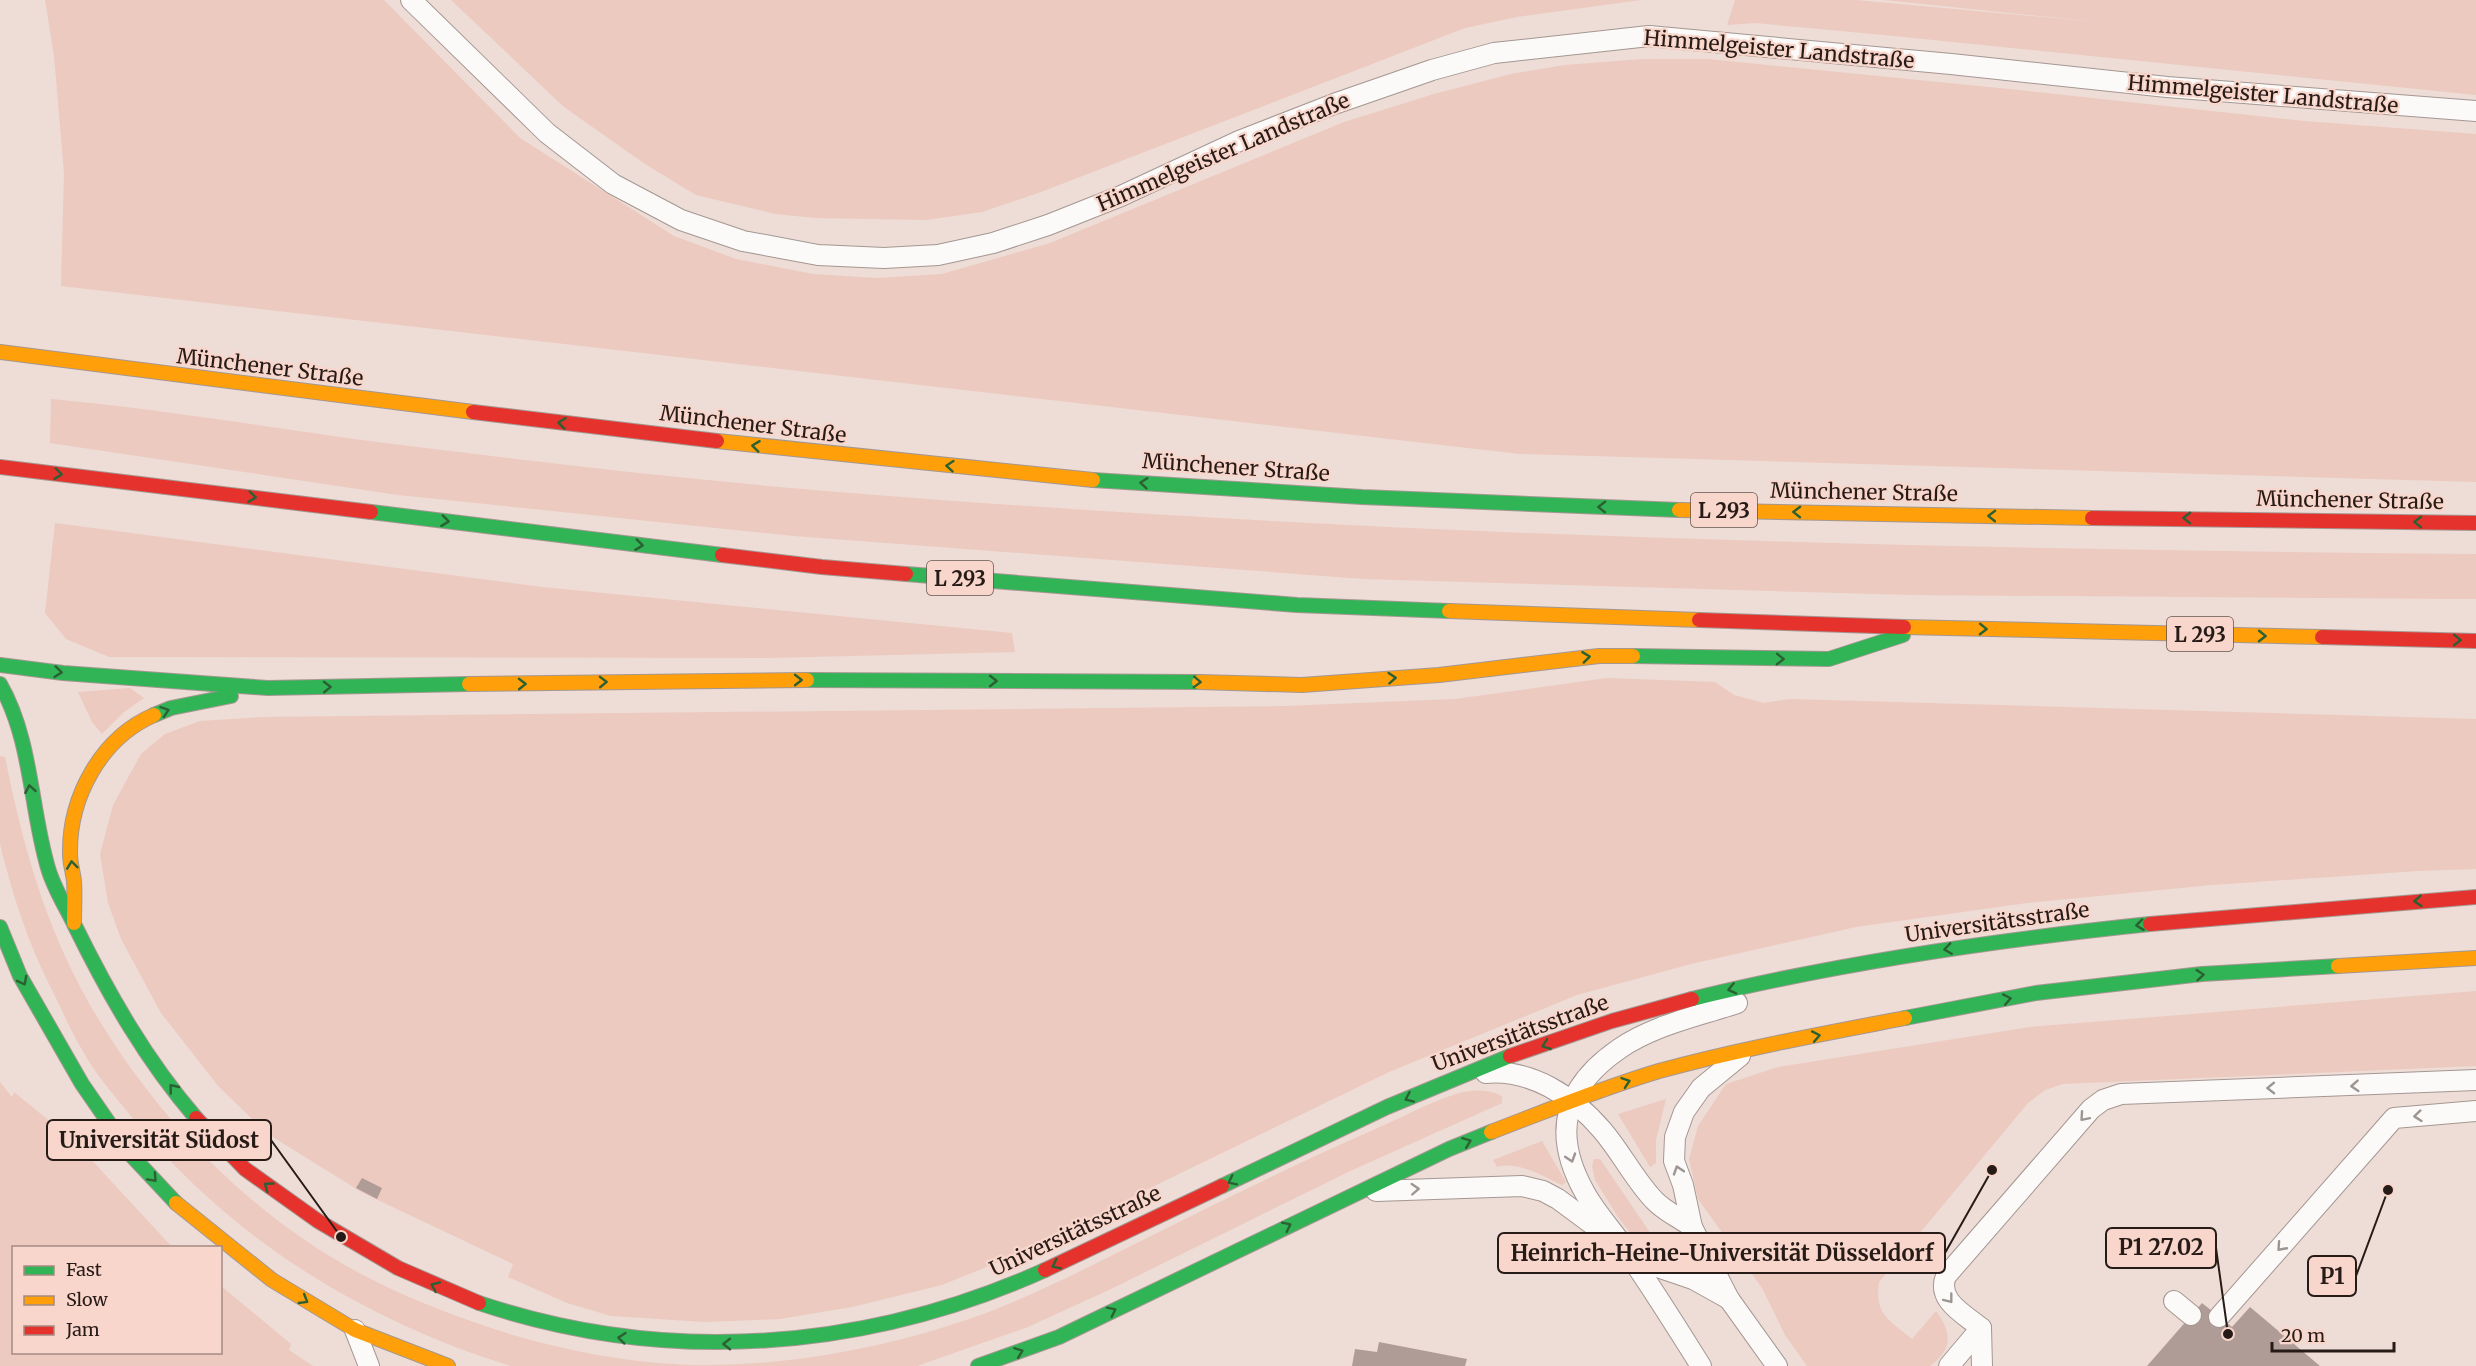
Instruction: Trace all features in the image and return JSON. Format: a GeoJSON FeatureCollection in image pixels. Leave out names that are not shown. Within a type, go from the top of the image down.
{"type":"FeatureCollection","features":[{"type":"Feature","properties":{"kind":"main road","name":"Münchener Straße"},"geometry":{"type":"LineString","coordinates":[[0,352],[207,381],[857,458],[1202,488],[1564,506],[1911,515],[2476,523]]}},
{"type":"Feature","properties":{"kind":"main road","name":"L 293"},"geometry":{"type":"LineString","coordinates":[[0,467],[822,567],[1297,605],[1924,628],[2476,641]]}},
{"type":"Feature","properties":{"kind":"main road"},"geometry":{"type":"LineString","coordinates":[[0,665],[63,673],[268,688],[677,680],[1138,680],[1302,685],[1439,675],[1599,656],[1829,659],[1924,628]]}},
{"type":"Feature","properties":{"kind":"main road","name":"Universitätsstraße"},"geometry":{"type":"LineString","coordinates":[[0,684],[13,703],[38,830],[53,884],[107,990],[135,1038],[191,1110],[248,1171],[340,1237],[420,1279],[471,1302],[545,1323],[613,1338],[691,1344],[759,1344],[821,1339],[889,1326],[966,1303],[1030,1278],[1359,1120],[1462,1075],[1604,1024],[1692,998],[1790,976],[1918,953],[2193,918],[2476,897]]}},
{"type":"Feature","properties":{"kind":"main road"},"geometry":{"type":"LineString","coordinates":[[74,923],[74,885],[70,854],[74,817],[88,775],[108,749],[130,730],[160,712],[268,688]]}},
{"type":"Feature","properties":{"kind":"main road"},"geometry":{"type":"LineString","coordinates":[[0,927],[20,976],[82,1084],[131,1155],[182,1209],[272,1281],[355,1330],[448,1366]]}},
{"type":"Feature","properties":{"kind":"main road"},"geometry":{"type":"LineString","coordinates":[[978,1366],[1059,1337],[1449,1149],[1571,1101],[1657,1072],[1749,1048],[2036,993],[2202,974],[2476,958]]}},
{"type":"Feature","properties":{"kind":"lane","name":"Himmelgeister Landstraße"},"geometry":{"type":"LineString","coordinates":[[411,0],[547,133],[613,184],[681,220],[743,241],[829,256],[884,258],[938,255],[993,243],[1048,225],[1120,196],[1281,124],[1432,70],[1494,52],[1626,38],[1649,36],[1751,44],[2166,87],[2476,111]]}},
{"type":"Feature","properties":{"kind":"lane"},"geometry":{"type":"LineString","coordinates":[[1701,1366],[1628,1252],[1585,1193],[1569,1158],[1565,1135],[1571,1101],[1583,1080],[1620,1048],[1647,1033],[1748,999],[1790,976]]}},
{"type":"Feature","properties":{"kind":"lane"},"geometry":{"type":"LineString","coordinates":[[1749,1048],[1701,1088],[1684,1112],[1675,1137],[1674,1161],[1683,1185],[1692,1227],[1729,1299],[1777,1366]]}},
{"type":"Feature","properties":{"kind":"lane"},"geometry":{"type":"LineString","coordinates":[[1462,1075],[1511,1073],[1531,1078],[1571,1101],[1601,1128],[1655,1201],[1692,1227]]}},
{"type":"Feature","properties":{"kind":"lane"},"geometry":{"type":"LineString","coordinates":[[1982,1366],[1981,1328],[1944,1295],[1942,1286],[1946,1276],[2091,1109],[2103,1100],[2121,1094],[2199,1089],[2330,1087],[2476,1080]]}},
{"type":"Feature","properties":{"kind":"lane"},"geometry":{"type":"LineString","coordinates":[[2219,1317],[2394,1118],[2476,1111]]}},
{"type":"Feature","properties":{"kind":"lane"},"geometry":{"type":"LineString","coordinates":[[1356,1192],[1522,1186],[1543,1191],[1558,1199],[1643,1262],[1693,1279],[1729,1299]]}},
{"type":"Feature","properties":{"kind":"lane"},"geometry":{"type":"LineString","coordinates":[[2174,1301],[2191,1315]]}},
{"type":"Feature","properties":{"kind":"lane"},"geometry":{"type":"LineString","coordinates":[[1949,1366],[1981,1328]]}},
{"type":"Feature","properties":{"kind":"lane"},"geometry":{"type":"LineString","coordinates":[[355,1330],[369,1366]]}},
{"type":"Feature","properties":{"kind":"shaded area"},"geometry":{"type":"Polygon","coordinates":[[[45,0],[384,0],[520,138],[674,236],[736,259],[813,274],[878,278],[942,274],[1050,243],[1344,122],[1434,94],[1511,74],[1565,65],[1643,59],[1708,59],[2304,121],[2476,134],[2476,482],[1520,454],[61,286],[64,173],[54,56],[45,0]]]}},
{"type":"Feature","properties":{"kind":"shaded area"},"geometry":{"type":"Polygon","coordinates":[[[451,0],[1641,0],[1517,17],[1465,28],[1041,192],[982,212],[926,220],[816,218],[775,214],[696,195],[645,164],[564,107],[451,0]]]}},
{"type":"Feature","properties":{"kind":"shaded area"},"geometry":{"type":"Polygon","coordinates":[[[1735,0],[1856,0],[2108,23],[1884,0],[2476,0],[2476,95],[1884,35],[1755,23],[1727,25],[1735,0]]]}},
{"type":"Feature","properties":{"kind":"shaded area"},"geometry":{"type":"Polygon","coordinates":[[[51,399],[165,412],[354,439],[615,470],[811,490],[1076,509],[1476,531],[1676,538],[2076,549],[2476,554],[2476,599],[1910,595],[1363,579],[794,536],[398,495],[50,443],[51,399]]]}},
{"type":"Feature","properties":{"kind":"shaded area"},"geometry":{"type":"Polygon","coordinates":[[[55,523],[542,587],[1012,633],[1015,652],[769,658],[109,657],[66,639],[45,613],[55,523]]]}},
{"type":"Feature","properties":{"kind":"shaded area"},"geometry":{"type":"Polygon","coordinates":[[[1607,678],[1715,682],[1734,695],[1764,703],[1790,699],[2476,719],[2476,869],[2212,885],[2027,903],[1856,927],[1691,964],[1577,995],[1389,1072],[1148,1189],[1031,1249],[942,1285],[852,1307],[780,1319],[704,1322],[611,1316],[567,1303],[508,1277],[513,1264],[363,1193],[268,1134],[219,1087],[161,1013],[121,939],[108,903],[100,854],[113,805],[141,754],[165,734],[200,721],[262,717],[1286,706],[1455,699],[1607,678]]]}},
{"type":"Feature","properties":{"kind":"shaded area"},"geometry":{"type":"Polygon","coordinates":[[[130,688],[144,698],[124,712],[102,734],[92,722],[78,692],[130,688]]]}},
{"type":"Feature","properties":{"kind":"shaded area"},"geometry":{"type":"Polygon","coordinates":[[[0,756],[5,757],[30,860],[65,957],[99,1020],[124,1059],[182,1132],[250,1198],[286,1227],[365,1276],[401,1294],[475,1323],[558,1347],[650,1362],[697,1365],[802,1358],[905,1338],[972,1318],[1037,1291],[1284,1171],[1434,1102],[1462,1092],[1480,1091],[1502,1096],[1502,1103],[1348,1172],[1113,1288],[1028,1327],[917,1366],[511,1366],[402,1325],[351,1299],[301,1269],[254,1236],[210,1199],[168,1159],[130,1115],[100,1077],[80,1046],[40,965],[24,924],[0,843],[0,756]]]}},
{"type":"Feature","properties":{"kind":"shaded area"},"geometry":{"type":"Polygon","coordinates":[[[2476,991],[2476,1066],[2063,1084],[2045,1090],[2028,1103],[1879,1282],[1878,1293],[1881,1309],[1890,1321],[1912,1339],[1936,1311],[1941,1319],[1948,1340],[1943,1353],[1930,1366],[1807,1366],[1785,1335],[1762,1288],[1698,1199],[1689,1159],[1698,1126],[1726,1084],[1778,1067],[2030,1027],[2476,991]]]}},
{"type":"Feature","properties":{"kind":"shaded area"},"geometry":{"type":"Polygon","coordinates":[[[0,1082],[12,1097],[14,1092],[75,1142],[171,1246],[12,1246],[12,1354],[222,1354],[222,1287],[291,1344],[289,1350],[313,1366],[0,1366],[0,1082]]]}},
{"type":"Feature","properties":{"kind":"shaded area"},"geometry":{"type":"Polygon","coordinates":[[[1666,1099],[1656,1140],[1656,1163],[1650,1167],[1618,1114],[1666,1099]]]}},
{"type":"Feature","properties":{"kind":"shaded area"},"geometry":{"type":"Polygon","coordinates":[[[1542,1141],[1566,1182],[1562,1185],[1522,1168],[1497,1167],[1493,1160],[1542,1141]]]}},
{"type":"Feature","properties":{"kind":"shaded area"},"geometry":{"type":"Polygon","coordinates":[[[1594,1159],[1600,1159],[1651,1234],[1653,1243],[1650,1245],[1636,1241],[1616,1214],[1595,1180],[1592,1166],[1594,1159]]]}},
{"type":"Feature","properties":{"kind":"building"},"geometry":{"type":"Polygon","coordinates":[[[362,1178],[382,1188],[377,1199],[356,1188],[362,1178]]]}},
{"type":"Feature","properties":{"kind":"building"},"geometry":{"type":"Polygon","coordinates":[[[2202,1303],[2232,1327],[2250,1307],[2320,1366],[2147,1366],[2202,1303]]]}},
{"type":"Feature","properties":{"kind":"building"},"geometry":{"type":"Polygon","coordinates":[[[1379,1342],[1467,1359],[1465,1366],[1352,1366],[1355,1349],[1377,1352],[1379,1342]]]}},
{"type":"Feature","properties":{"kind":"traffic: fast"},"geometry":{"type":"LineString","coordinates":[[1093,480],[1362,497],[1679,510]]}},
{"type":"Feature","properties":{"kind":"traffic: fast"},"geometry":{"type":"LineString","coordinates":[[371,512],[722,555]]}},
{"type":"Feature","properties":{"kind":"traffic: fast"},"geometry":{"type":"LineString","coordinates":[[906,574],[1297,605],[1449,611]]}},
{"type":"Feature","properties":{"kind":"traffic: fast"},"geometry":{"type":"LineString","coordinates":[[1633,656],[1829,659],[1903,635]]}},
{"type":"Feature","properties":{"kind":"traffic: fast"},"geometry":{"type":"LineString","coordinates":[[0,665],[63,673],[268,688],[469,684]]}},
{"type":"Feature","properties":{"kind":"traffic: fast"},"geometry":{"type":"LineString","coordinates":[[807,680],[1199,682]]}},
{"type":"Feature","properties":{"kind":"traffic: fast"},"geometry":{"type":"LineString","coordinates":[[0,684],[11,705],[25,751],[42,845],[53,883],[101,977],[130,1026],[161,1073],[196,1118]]}},
{"type":"Feature","properties":{"kind":"traffic: fast"},"geometry":{"type":"LineString","coordinates":[[154,715],[171,708],[231,696]]}},
{"type":"Feature","properties":{"kind":"traffic: fast"},"geometry":{"type":"LineString","coordinates":[[1692,999],[1862,963],[2035,937],[2150,924]]}},
{"type":"Feature","properties":{"kind":"traffic: fast"},"geometry":{"type":"LineString","coordinates":[[0,927],[20,976],[82,1084],[131,1155],[176,1203]]}},
{"type":"Feature","properties":{"kind":"traffic: fast"},"geometry":{"type":"LineString","coordinates":[[1905,1018],[2036,993],[2202,974],[2338,966]]}},
{"type":"Feature","properties":{"kind":"traffic: fast"},"geometry":{"type":"LineString","coordinates":[[1222,1186],[1387,1107],[1510,1056]]}},
{"type":"Feature","properties":{"kind":"traffic: fast"},"geometry":{"type":"LineString","coordinates":[[978,1366],[1059,1337],[1449,1149],[1491,1132]]}},
{"type":"Feature","properties":{"kind":"traffic: fast"},"geometry":{"type":"LineString","coordinates":[[479,1303],[550,1323],[621,1336],[693,1342],[765,1340],[836,1333],[907,1318],[977,1297],[1045,1270]]}},
{"type":"Feature","properties":{"kind":"traffic: slow"},"geometry":{"type":"LineString","coordinates":[[0,352],[473,412]]}},
{"type":"Feature","properties":{"kind":"traffic: slow"},"geometry":{"type":"LineString","coordinates":[[717,441],[1093,480]]}},
{"type":"Feature","properties":{"kind":"traffic: slow"},"geometry":{"type":"LineString","coordinates":[[1679,510],[2092,518]]}},
{"type":"Feature","properties":{"kind":"traffic: slow"},"geometry":{"type":"LineString","coordinates":[[1449,611],[1699,620]]}},
{"type":"Feature","properties":{"kind":"traffic: slow"},"geometry":{"type":"LineString","coordinates":[[1904,627],[2322,637]]}},
{"type":"Feature","properties":{"kind":"traffic: slow"},"geometry":{"type":"LineString","coordinates":[[1199,682],[1302,685],[1439,675],[1599,656],[1633,656]]}},
{"type":"Feature","properties":{"kind":"traffic: slow"},"geometry":{"type":"LineString","coordinates":[[469,684],[807,680]]}},
{"type":"Feature","properties":{"kind":"traffic: slow"},"geometry":{"type":"LineString","coordinates":[[74,923],[74,881],[70,861],[71,833],[82,791],[104,754],[118,738],[135,725],[154,715]]}},
{"type":"Feature","properties":{"kind":"traffic: slow"},"geometry":{"type":"LineString","coordinates":[[2338,966],[2476,958]]}},
{"type":"Feature","properties":{"kind":"traffic: slow"},"geometry":{"type":"LineString","coordinates":[[1491,1132],[1595,1092],[1659,1071],[1751,1049],[1905,1018]]}},
{"type":"Feature","properties":{"kind":"traffic: slow"},"geometry":{"type":"LineString","coordinates":[[176,1203],[272,1280],[355,1330],[448,1366]]}},
{"type":"Feature","properties":{"kind":"traffic: jam"},"geometry":{"type":"LineString","coordinates":[[473,412],[717,441]]}},
{"type":"Feature","properties":{"kind":"traffic: jam"},"geometry":{"type":"LineString","coordinates":[[0,467],[371,512]]}},
{"type":"Feature","properties":{"kind":"traffic: jam"},"geometry":{"type":"LineString","coordinates":[[2092,518],[2476,523]]}},
{"type":"Feature","properties":{"kind":"traffic: jam"},"geometry":{"type":"LineString","coordinates":[[722,555],[906,574]]}},
{"type":"Feature","properties":{"kind":"traffic: jam"},"geometry":{"type":"LineString","coordinates":[[1699,620],[1904,627]]}},
{"type":"Feature","properties":{"kind":"traffic: jam"},"geometry":{"type":"LineString","coordinates":[[2322,637],[2476,641]]}},
{"type":"Feature","properties":{"kind":"traffic: jam"},"geometry":{"type":"LineString","coordinates":[[2150,924],[2476,897]]}},
{"type":"Feature","properties":{"kind":"traffic: jam"},"geometry":{"type":"LineString","coordinates":[[1510,1056],[1612,1021],[1692,999]]}},
{"type":"Feature","properties":{"kind":"traffic: jam"},"geometry":{"type":"LineString","coordinates":[[196,1118],[245,1169],[318,1221],[398,1268],[479,1303]]}},
{"type":"Feature","properties":{"kind":"traffic: jam"},"geometry":{"type":"LineString","coordinates":[[1045,1270],[1222,1186]]}},
{"type":"Feature","properties":{"kind":"place","name":"Heinrich-Heine-Universität Düsseldorf"},"geometry":{"type":"Point","coordinates":[1992,1170]}},
{"type":"Feature","properties":{"kind":"place","name":"P1"},"geometry":{"type":"Point","coordinates":[2388,1190]}},
{"type":"Feature","properties":{"kind":"place","name":"Universität Südost"},"geometry":{"type":"Point","coordinates":[341,1237]}},
{"type":"Feature","properties":{"kind":"place","name":"P1 27.02"},"geometry":{"type":"Point","coordinates":[2228,1334]}}]}
